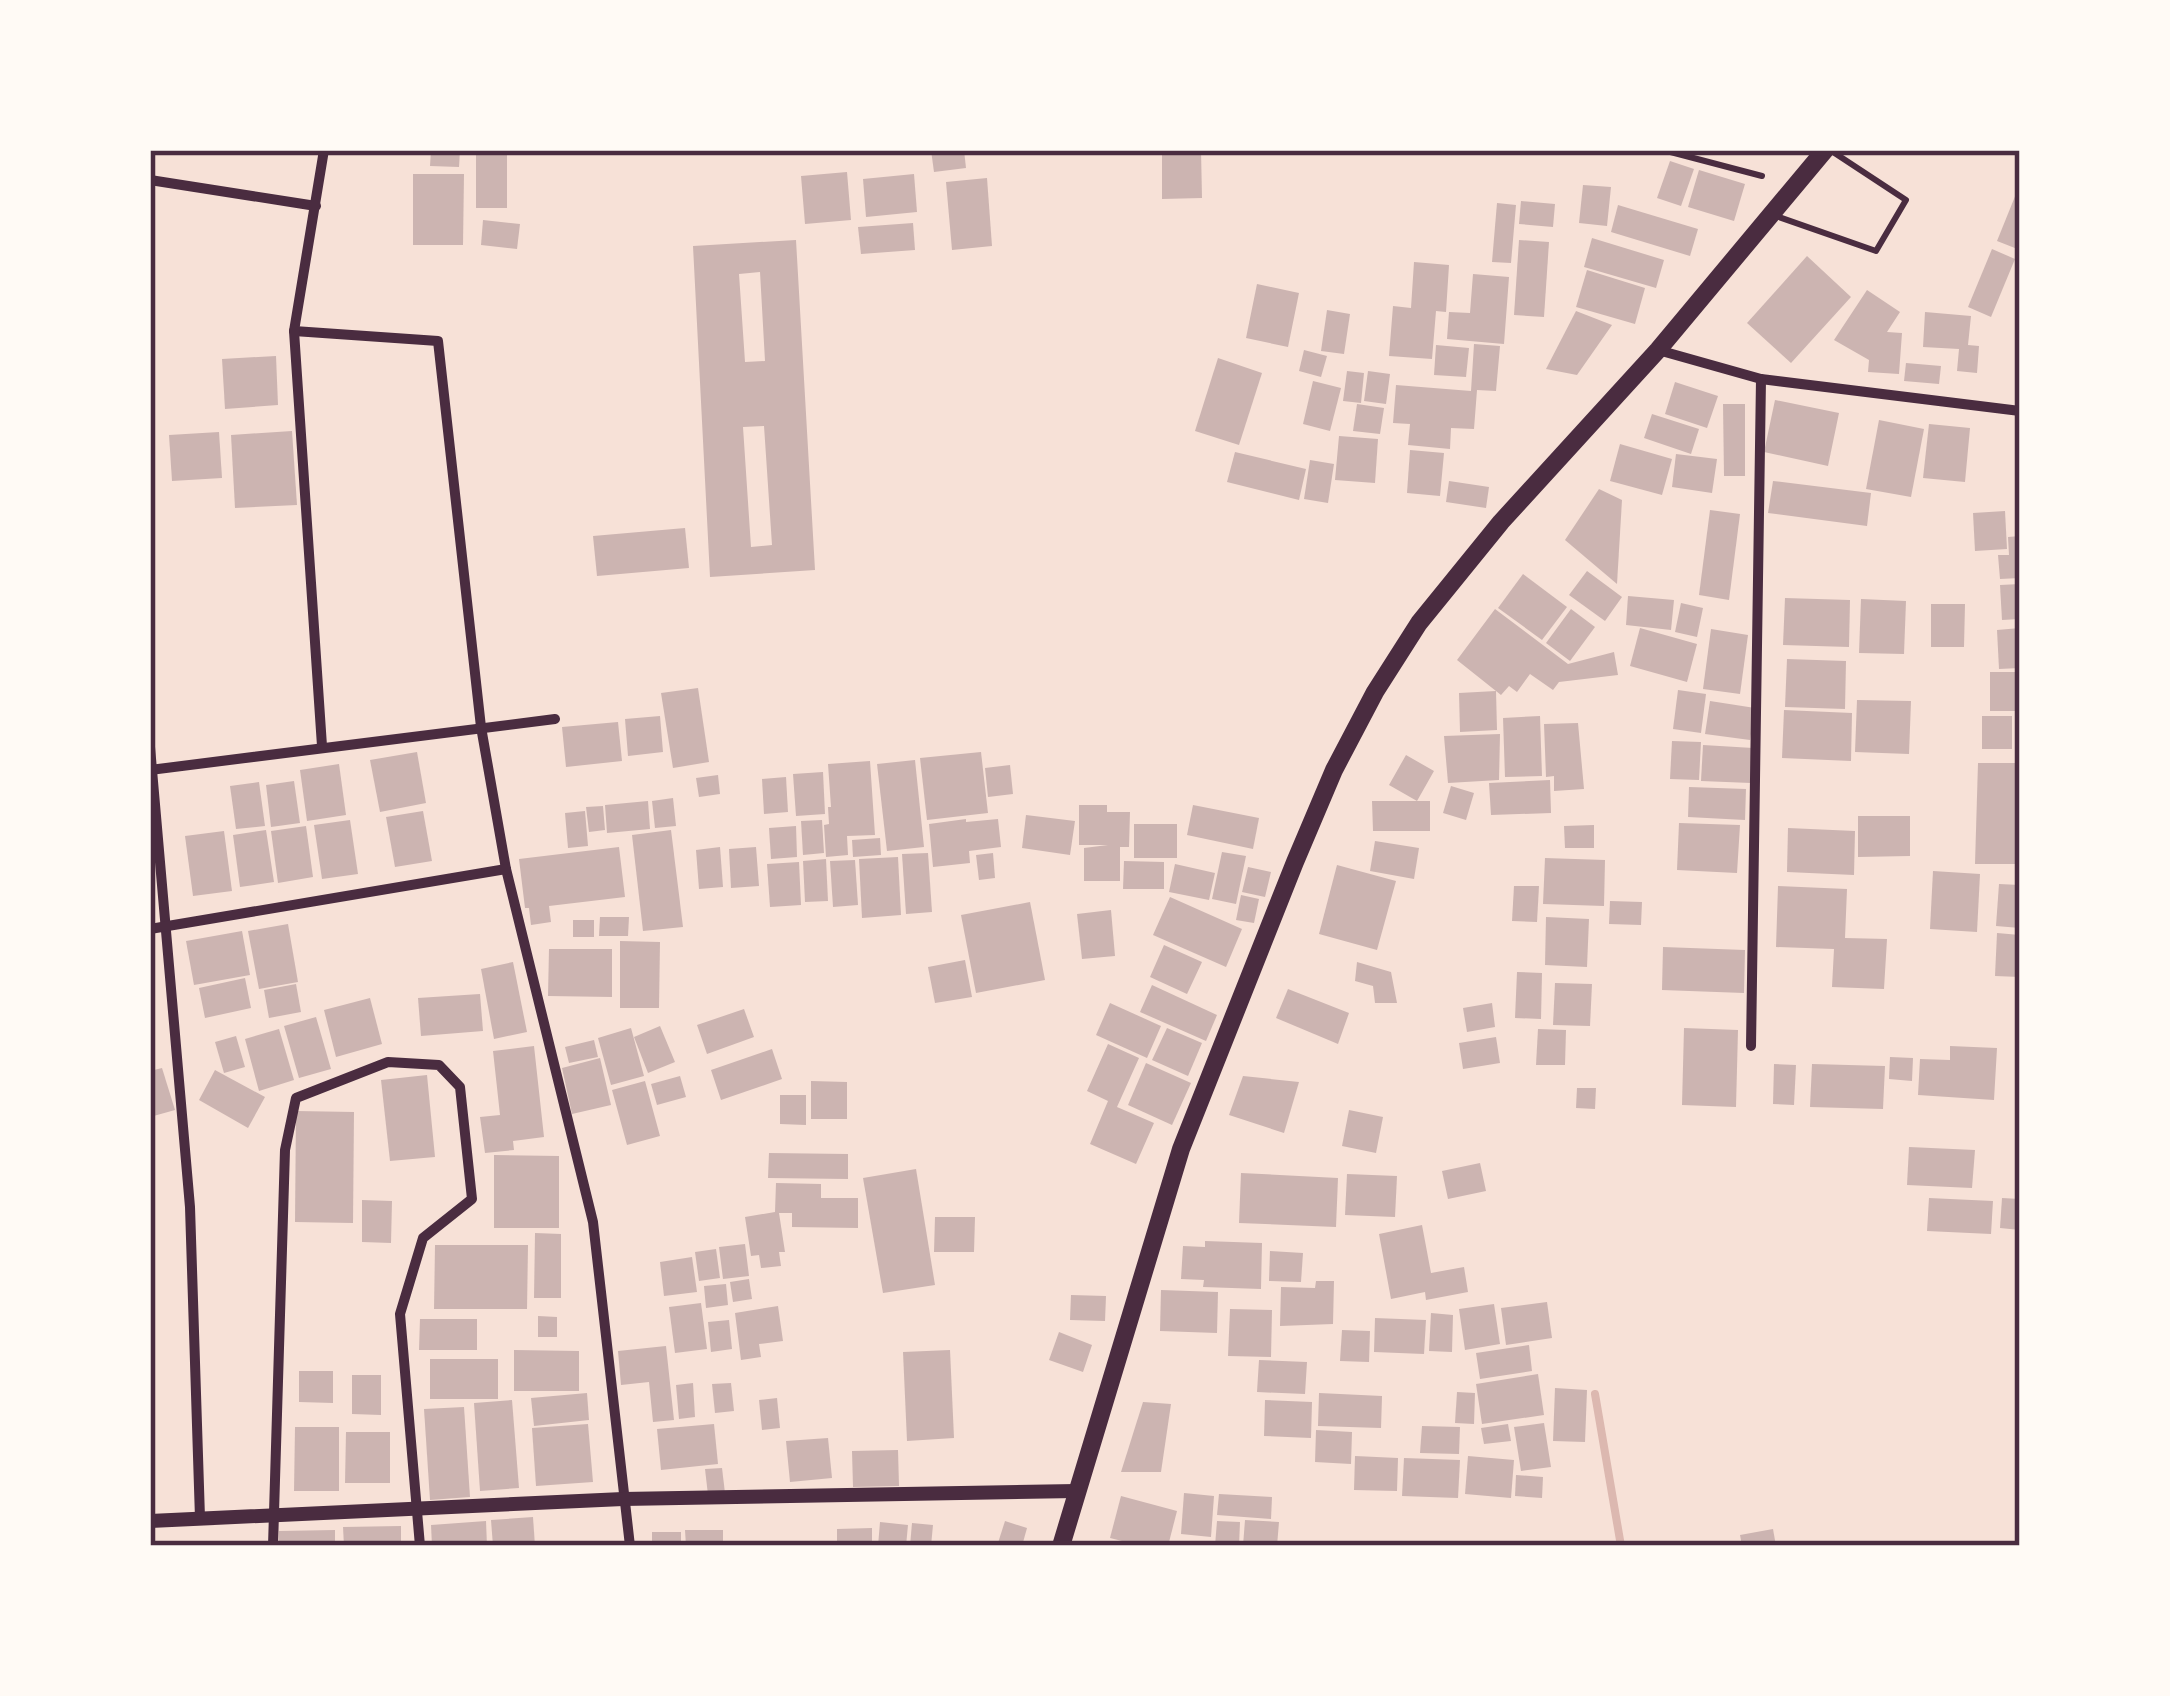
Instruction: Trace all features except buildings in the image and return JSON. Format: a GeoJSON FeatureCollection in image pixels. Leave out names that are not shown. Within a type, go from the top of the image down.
{"type":"FeatureCollection","features":[{"type":"Feature","properties":{"kind":"main road"},"geometry":{"type":"LineString","coordinates":[[1061,1546],[1181,1149],[1334,770],[1375,692],[1419,623],[1501,522],[1658,350],[1828,150]]}},
{"type":"Feature","properties":{"kind":"street"},"geometry":{"type":"LineString","coordinates":[[322,746],[295,332],[324,150]]}},
{"type":"Feature","properties":{"kind":"street"},"geometry":{"type":"LineString","coordinates":[[150,180],[316,206]]}},
{"type":"Feature","properties":{"kind":"street"},"geometry":{"type":"LineString","coordinates":[[295,332],[438,340],[481,727],[506,869],[593,1222],[630,1546]]}},
{"type":"Feature","properties":{"kind":"street"},"geometry":{"type":"LineString","coordinates":[[1658,350],[1761,379],[2020,411]]}},
{"type":"Feature","properties":{"kind":"street"},"geometry":{"type":"LineString","coordinates":[[1750,1046],[1761,379]]}},
{"type":"Feature","properties":{"kind":"street"},"geometry":{"type":"LineString","coordinates":[[151,770],[556,718]]}},
{"type":"Feature","properties":{"kind":"street"},"geometry":{"type":"LineString","coordinates":[[150,747],[190,1207],[200,1518]]}},
{"type":"Feature","properties":{"kind":"street"},"geometry":{"type":"LineString","coordinates":[[150,929],[506,869]]}},
{"type":"Feature","properties":{"kind":"street"},"geometry":{"type":"LineString","coordinates":[[273,1546],[285,1150],[296,1098],[388,1062],[439,1065],[460,1087],[472,1199],[423,1238],[400,1314],[420,1546]]}},
{"type":"Feature","properties":{"kind":"street"},"geometry":{"type":"LineString","coordinates":[[150,1521],[623,1499],[1076,1491]]}},
{"type":"Feature","properties":{"kind":"lane"},"geometry":{"type":"LineString","coordinates":[[1663,150],[1762,176]]}},
{"type":"Feature","properties":{"kind":"lane"},"geometry":{"type":"LineString","coordinates":[[1773,215],[1876,251],[1906,200],[1828,150]]}},
{"type":"Feature","properties":{"kind":"waterway"},"geometry":{"type":"LineString","coordinates":[[1595,1394],[1621,1546]]}}]}
